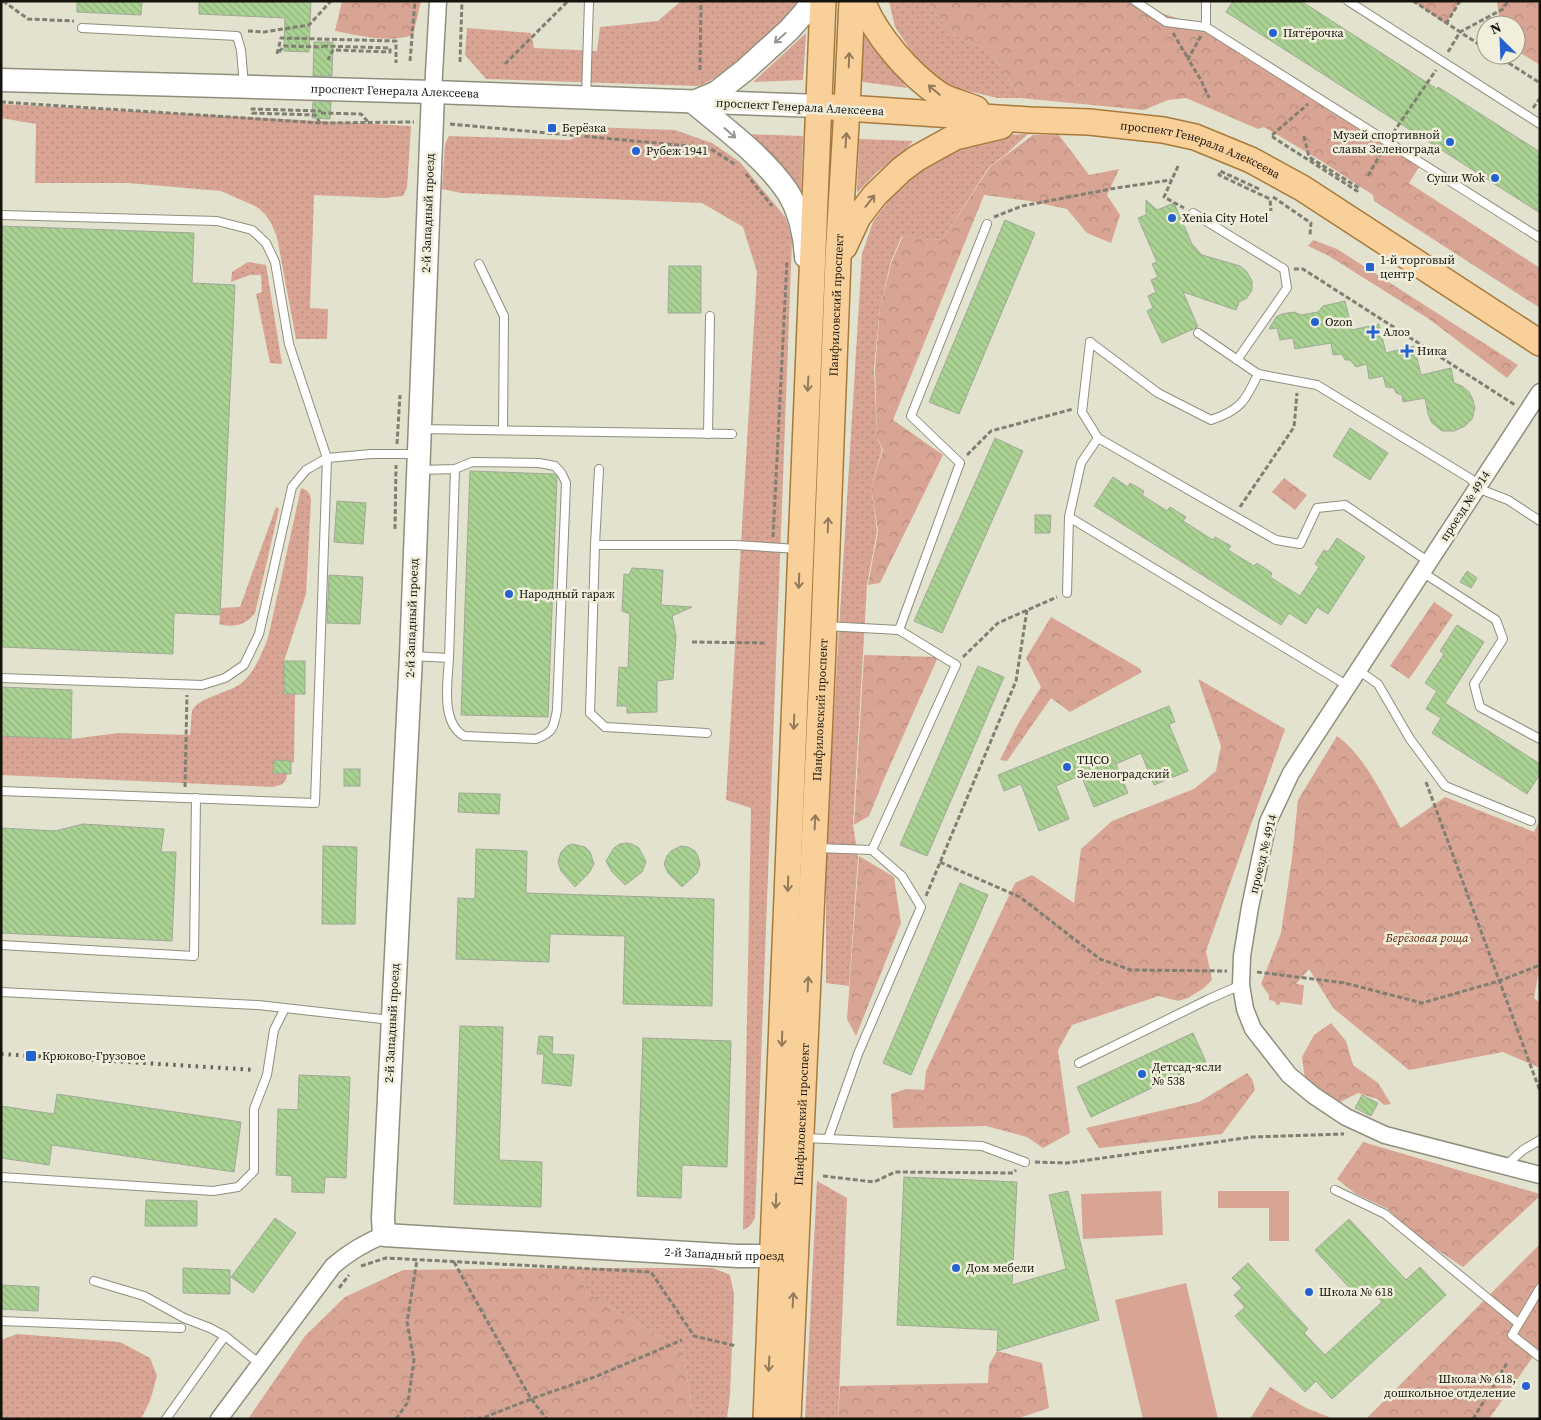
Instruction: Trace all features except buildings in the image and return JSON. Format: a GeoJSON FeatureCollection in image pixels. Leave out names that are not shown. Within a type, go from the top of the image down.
{"type":"FeatureCollection","features":[{"type":"Feature","properties":{"kind":"main road","name":"Панфиловский проспект"},"geometry":{"type":"LineString","coordinates":[[788,1419],[784,1256],[800,549],[823,1]]}},
{"type":"Feature","properties":{"kind":"main road","name":"Панфиловский проспект"},"geometry":{"type":"LineString","coordinates":[[766,1419],[784,1256],[801,1138],[838,259],[848,108],[852,1]]}},
{"type":"Feature","properties":{"kind":"main road"},"geometry":{"type":"LineString","coordinates":[[862,1],[877,32],[907,66],[941,96],[978,109],[1030,120]]}},
{"type":"Feature","properties":{"kind":"main road","name":"проспект Генерала Алексеева"},"geometry":{"type":"LineString","coordinates":[[820,106],[1030,120],[1089,122],[1163,130],[1195,137],[1251,160],[1302,188],[1540,343]]}},
{"type":"Feature","properties":{"kind":"main road"},"geometry":{"type":"LineString","coordinates":[[838,259],[858,217],[875,194],[917,158],[955,136],[1030,120]]}},
{"type":"Feature","properties":{"kind":"street","name":"2-й Западный проезд"},"geometry":{"type":"LineString","coordinates":[[384,1235],[383,1218],[411,656],[438,1]]}},
{"type":"Feature","properties":{"kind":"street"},"geometry":{"type":"LineString","coordinates":[[810,335],[806,247],[799,218],[788,192],[756,156],[693,102],[717,92],[745,70],[789,30],[806,12],[812,1]]}},
{"type":"Feature","properties":{"kind":"street","name":"проспект Генерала Алексеева"},"geometry":{"type":"LineString","coordinates":[[1,80],[433,92],[820,106]]}},
{"type":"Feature","properties":{"kind":"street","name":"проезд № 4914"},"geometry":{"type":"LineString","coordinates":[[1540,392],[1291,773],[1268,822],[1237,978],[1245,1009],[1253,1029],[1289,1075],[1313,1095],[1346,1117],[1385,1135],[1540,1174]]}},
{"type":"Feature","properties":{"kind":"street","name":"2-й Западный проезд"},"geometry":{"type":"LineString","coordinates":[[220,1419],[333,1266],[348,1252],[384,1235],[738,1256],[784,1256]]}},
{"type":"Feature","properties":{"kind":"lane"},"geometry":{"type":"LineString","coordinates":[[586,97],[589,1]]}},
{"type":"Feature","properties":{"kind":"lane"},"geometry":{"type":"LineString","coordinates":[[1135,1],[1166,22],[1206,27],[1540,238]]}},
{"type":"Feature","properties":{"kind":"lane"},"geometry":{"type":"LineString","coordinates":[[1206,1],[1206,27]]}},
{"type":"Feature","properties":{"kind":"lane"},"geometry":{"type":"LineString","coordinates":[[1348,1],[1540,124]]}},
{"type":"Feature","properties":{"kind":"lane"},"geometry":{"type":"LineString","coordinates":[[82,28],[237,36],[241,50],[244,88]]}},
{"type":"Feature","properties":{"kind":"lane"},"geometry":{"type":"LineString","coordinates":[[1193,213],[1284,269],[1287,288],[1237,360]]}},
{"type":"Feature","properties":{"kind":"lane"},"geometry":{"type":"LineString","coordinates":[[1,215],[217,222],[252,230],[266,243],[275,262],[289,344],[327,458],[315,802],[1,791]]}},
{"type":"Feature","properties":{"kind":"lane"},"geometry":{"type":"LineString","coordinates":[[899,630],[960,463],[911,416],[987,224]]}},
{"type":"Feature","properties":{"kind":"lane"},"geometry":{"type":"LineString","coordinates":[[479,264],[504,316],[502,430]]}},
{"type":"Feature","properties":{"kind":"lane"},"geometry":{"type":"LineString","coordinates":[[708,434],[710,316]]}},
{"type":"Feature","properties":{"kind":"lane"},"geometry":{"type":"LineString","coordinates":[[1198,333],[1258,374],[1317,385],[1471,479],[1477,488],[1508,500],[1540,521]]}},
{"type":"Feature","properties":{"kind":"lane"},"geometry":{"type":"LineString","coordinates":[[1258,374],[1248,397],[1229,414],[1210,420],[1158,393],[1090,342],[1082,412],[1098,438],[1276,540],[1300,544],[1317,508],[1345,506],[1496,620],[1503,639],[1474,684],[1480,707],[1540,739]]}},
{"type":"Feature","properties":{"kind":"lane"},"geometry":{"type":"LineString","coordinates":[[419,429],[732,434]]}},
{"type":"Feature","properties":{"kind":"lane"},"geometry":{"type":"LineString","coordinates":[[1067,593],[1070,517],[1081,463],[1098,438]]}},
{"type":"Feature","properties":{"kind":"lane"},"geometry":{"type":"LineString","coordinates":[[1,678],[202,685],[225,678],[244,665],[259,634],[292,487],[306,470],[327,458],[371,454],[455,470],[472,462],[539,463],[555,466],[562,474],[566,483],[557,710],[554,726],[546,735],[536,739],[464,736],[456,731],[449,713],[455,470]]}},
{"type":"Feature","properties":{"kind":"lane"},"geometry":{"type":"LineString","coordinates":[[598,469],[590,713],[605,727],[707,733]]}},
{"type":"Feature","properties":{"kind":"lane"},"geometry":{"type":"LineString","coordinates":[[1070,517],[1348,686]]}},
{"type":"Feature","properties":{"kind":"lane"},"geometry":{"type":"LineString","coordinates":[[595,545],[735,545],[800,549]]}},
{"type":"Feature","properties":{"kind":"lane"},"geometry":{"type":"LineString","coordinates":[[824,626],[899,630],[956,665],[872,850]]}},
{"type":"Feature","properties":{"kind":"lane"},"geometry":{"type":"LineString","coordinates":[[411,656],[449,658]]}},
{"type":"Feature","properties":{"kind":"lane"},"geometry":{"type":"LineString","coordinates":[[1358,670],[1378,684],[1410,739],[1445,786],[1531,821]]}},
{"type":"Feature","properties":{"kind":"lane"},"geometry":{"type":"LineString","coordinates":[[1,945],[194,956],[196,798]]}},
{"type":"Feature","properties":{"kind":"lane"},"geometry":{"type":"LineString","coordinates":[[814,848],[872,850],[902,876],[921,907],[858,1054],[828,1140]]}},
{"type":"Feature","properties":{"kind":"lane"},"geometry":{"type":"LineString","coordinates":[[1079,1063],[1208,999],[1237,978]]}},
{"type":"Feature","properties":{"kind":"lane"},"geometry":{"type":"LineString","coordinates":[[1,992],[258,1005],[392,1020]]}},
{"type":"Feature","properties":{"kind":"lane"},"geometry":{"type":"LineString","coordinates":[[1,1177],[213,1192],[238,1188],[254,1171],[254,1109],[267,1075],[274,1030],[285,1008]]}},
{"type":"Feature","properties":{"kind":"lane"},"geometry":{"type":"LineString","coordinates":[[801,1138],[982,1146],[1025,1162]]}},
{"type":"Feature","properties":{"kind":"lane"},"geometry":{"type":"LineString","coordinates":[[1505,1166],[1523,1150],[1540,1140]]}},
{"type":"Feature","properties":{"kind":"lane"},"geometry":{"type":"LineString","coordinates":[[1335,1190],[1385,1214],[1518,1323]]}},
{"type":"Feature","properties":{"kind":"lane"},"geometry":{"type":"LineString","coordinates":[[94,1281],[144,1296],[184,1318],[224,1336],[260,1364]]}},
{"type":"Feature","properties":{"kind":"lane"},"geometry":{"type":"LineString","coordinates":[[1540,1288],[1512,1335],[1540,1357]]}},
{"type":"Feature","properties":{"kind":"lane"},"geometry":{"type":"LineString","coordinates":[[1,1321],[180,1328]]}},
{"type":"Feature","properties":{"kind":"lane"},"geometry":{"type":"LineString","coordinates":[[166,1419],[224,1336]]}},
{"type":"Feature","properties":{"kind":"path"},"geometry":{"type":"LineString","coordinates":[[410,61],[415,1]]}},
{"type":"Feature","properties":{"kind":"path"},"geometry":{"type":"LineString","coordinates":[[460,62],[462,1]]}},
{"type":"Feature","properties":{"kind":"path"},"geometry":{"type":"LineString","coordinates":[[505,64],[568,1]]}},
{"type":"Feature","properties":{"kind":"path"},"geometry":{"type":"LineString","coordinates":[[700,70],[701,1]]}},
{"type":"Feature","properties":{"kind":"path"},"geometry":{"type":"LineString","coordinates":[[1413,1],[1476,42]]}},
{"type":"Feature","properties":{"kind":"path"},"geometry":{"type":"LineString","coordinates":[[1446,24],[1460,1]]}},
{"type":"Feature","properties":{"kind":"path"},"geometry":{"type":"LineString","coordinates":[[1368,176],[1387,142],[1460,32],[1503,9],[1508,1]]}},
{"type":"Feature","properties":{"kind":"path"},"geometry":{"type":"LineString","coordinates":[[1,4],[7,4]]}},
{"type":"Feature","properties":{"kind":"path"},"geometry":{"type":"LineString","coordinates":[[1166,22],[1201,80],[1209,98]]}},
{"type":"Feature","properties":{"kind":"path"},"geometry":{"type":"LineString","coordinates":[[1188,59],[1206,27]]}},
{"type":"Feature","properties":{"kind":"path"},"geometry":{"type":"LineString","coordinates":[[328,60],[333,50],[390,52],[390,48],[284,46],[277,54],[281,38],[396,41],[396,63]]}},
{"type":"Feature","properties":{"kind":"path"},"geometry":{"type":"LineString","coordinates":[[1512,65],[1540,83]]}},
{"type":"Feature","properties":{"kind":"path"},"geometry":{"type":"LineString","coordinates":[[1,102],[321,123],[432,122],[711,149],[739,167]]}},
{"type":"Feature","properties":{"kind":"path"},"geometry":{"type":"LineString","coordinates":[[321,123],[315,115],[252,113],[252,109],[361,114],[370,124]]}},
{"type":"Feature","properties":{"kind":"path"},"geometry":{"type":"LineString","coordinates":[[1284,124],[1271,136],[1357,191],[1359,188],[1309,157],[1304,136]]}},
{"type":"Feature","properties":{"kind":"path"},"geometry":{"type":"LineString","coordinates":[[1178,166],[1164,197],[1193,213]]}},
{"type":"Feature","properties":{"kind":"path"},"geometry":{"type":"LineString","coordinates":[[1271,211],[1270,199],[1219,175],[1220,171],[1272,196],[1311,224],[1310,235]]}},
{"type":"Feature","properties":{"kind":"path"},"geometry":{"type":"LineString","coordinates":[[745,173],[773,208]]}},
{"type":"Feature","properties":{"kind":"path"},"geometry":{"type":"LineString","coordinates":[[987,224],[995,216],[1022,206],[1116,188],[1171,180]]}},
{"type":"Feature","properties":{"kind":"path"},"geometry":{"type":"LineString","coordinates":[[772,547],[787,256]]}},
{"type":"Feature","properties":{"kind":"path"},"geometry":{"type":"LineString","coordinates":[[1284,269],[1303,269],[1516,406]]}},
{"type":"Feature","properties":{"kind":"path"},"geometry":{"type":"LineString","coordinates":[[1234,516],[1294,428],[1298,381]]}},
{"type":"Feature","properties":{"kind":"path"},"geometry":{"type":"LineString","coordinates":[[960,463],[991,431],[1082,407]]}},
{"type":"Feature","properties":{"kind":"path"},"geometry":{"type":"LineString","coordinates":[[956,665],[998,623],[1067,593]]}},
{"type":"Feature","properties":{"kind":"path"},"geometry":{"type":"LineString","coordinates":[[921,907],[1016,681],[1027,610]]}},
{"type":"Feature","properties":{"kind":"path"},"geometry":{"type":"LineString","coordinates":[[692,642],[767,642]]}},
{"type":"Feature","properties":{"kind":"path"},"geometry":{"type":"LineString","coordinates":[[184,798],[186,685]]}},
{"type":"Feature","properties":{"kind":"path"},"geometry":{"type":"LineString","coordinates":[[1424,776],[1540,1091]]}},
{"type":"Feature","properties":{"kind":"path"},"geometry":{"type":"LineString","coordinates":[[940,862],[1020,897],[1100,959],[1131,970],[1237,978]]}},
{"type":"Feature","properties":{"kind":"path"},"geometry":{"type":"LineString","coordinates":[[1251,971],[1345,983],[1422,1003],[1499,981],[1540,965]]}},
{"type":"Feature","properties":{"kind":"path"},"geometry":{"type":"LineString","coordinates":[[823,1176],[874,1182],[895,1172],[1013,1173],[1025,1162],[1067,1163],[1252,1137],[1345,1134]]}},
{"type":"Feature","properties":{"kind":"path"},"geometry":{"type":"LineString","coordinates":[[445,1238],[454,1262],[531,1399],[547,1419]]}},
{"type":"Feature","properties":{"kind":"path"},"geometry":{"type":"LineString","coordinates":[[356,1267],[386,1258],[651,1272],[694,1336],[736,1346]]}},
{"type":"Feature","properties":{"kind":"path"},"geometry":{"type":"LineString","coordinates":[[396,1419],[408,1402],[414,1360],[407,1322],[417,1260]]}},
{"type":"Feature","properties":{"kind":"path"},"geometry":{"type":"LineString","coordinates":[[337,1290],[350,1275]]}},
{"type":"Feature","properties":{"kind":"path"},"geometry":{"type":"LineString","coordinates":[[462,1419],[483,1418],[597,1376],[682,1340]]}},
{"type":"Feature","properties":{"kind":"path"},"geometry":{"type":"LineString","coordinates":[[1473,1419],[1507,1363]]}},
{"type":"Feature","properties":{"kind":"green space"},"geometry":{"type":"Polygon","coordinates":[[[342,1],[421,1],[413,35],[384,39],[335,31],[342,1]]]}},
{"type":"Feature","properties":{"kind":"green space"},"geometry":{"type":"Polygon","coordinates":[[[681,1],[803,1],[727,72],[699,86],[486,79],[465,55],[467,28],[531,33],[534,48],[597,51],[600,27],[658,21],[681,1]]]}},
{"type":"Feature","properties":{"kind":"green space"},"geometry":{"type":"Polygon","coordinates":[[[889,1],[930,1],[929,6],[954,35],[993,54],[1020,98],[997,98],[948,86],[917,60],[895,27],[889,1]]]}},
{"type":"Feature","properties":{"kind":"green space"},"geometry":{"type":"Polygon","coordinates":[[[930,1],[1134,1],[1147,9],[1206,27],[1421,164],[1409,183],[1540,268],[1540,308],[1374,201],[1373,195],[1323,162],[1264,127],[1258,129],[1186,98],[1168,100],[1144,110],[1020,98],[993,54],[954,35],[929,6],[930,1]]]}},
{"type":"Feature","properties":{"kind":"green space"},"geometry":{"type":"Polygon","coordinates":[[[1413,1],[1460,1],[1446,24],[1413,1]]]}},
{"type":"Feature","properties":{"kind":"green space"},"geometry":{"type":"Polygon","coordinates":[[[1497,1],[1540,1],[1540,65],[1526,56],[1526,15],[1499,15],[1497,1]]]}},
{"type":"Feature","properties":{"kind":"green space"},"geometry":{"type":"Polygon","coordinates":[[[861,29],[907,88],[863,82],[859,74],[861,29]]]}},
{"type":"Feature","properties":{"kind":"green space"},"geometry":{"type":"Polygon","coordinates":[[[806,33],[803,80],[753,82],[806,33]]]}},
{"type":"Feature","properties":{"kind":"green space"},"geometry":{"type":"Polygon","coordinates":[[[1,104],[411,126],[407,188],[403,196],[384,198],[314,195],[310,308],[328,309],[327,339],[296,339],[277,237],[265,214],[257,207],[221,191],[128,183],[35,183],[36,124],[1,118],[1,104]]]}},
{"type":"Feature","properties":{"kind":"green space"},"geometry":{"type":"Polygon","coordinates":[[[590,127],[675,130],[712,143],[740,162],[786,218],[792,240],[755,1218],[750,1226],[743,1230],[751,808],[726,800],[757,272],[743,227],[702,203],[461,193],[442,189],[445,144],[449,136],[571,140],[590,127]]]}},
{"type":"Feature","properties":{"kind":"green space"},"geometry":{"type":"Polygon","coordinates":[[[746,134],[803,136],[801,190],[746,134]]]}},
{"type":"Feature","properties":{"kind":"green space"},"geometry":{"type":"Polygon","coordinates":[[[1028,134],[989,167],[942,240],[902,236],[891,261],[880,307],[874,368],[877,437],[882,450],[871,487],[877,531],[867,585],[853,825],[858,856],[849,986],[826,983],[826,843],[862,254],[873,222],[892,196],[933,157],[972,136],[1028,134]]]}},
{"type":"Feature","properties":{"kind":"green space"},"geometry":{"type":"Polygon","coordinates":[[[1033,135],[1059,135],[1089,175],[1119,169],[1107,195],[1120,215],[1111,243],[1087,233],[1067,209],[1030,201],[984,195],[893,420],[943,455],[880,583],[868,585],[878,531],[871,487],[883,450],[877,437],[875,368],[880,307],[892,261],[903,236],[942,240],[990,167],[1033,135]]]}},
{"type":"Feature","properties":{"kind":"green space"},"geometry":{"type":"Polygon","coordinates":[[[859,139],[913,141],[905,150],[876,173],[857,193],[859,139]]]}},
{"type":"Feature","properties":{"kind":"green space"},"geometry":{"type":"Polygon","coordinates":[[[1313,240],[1337,249],[1518,365],[1507,378],[1429,319],[1329,256],[1308,246],[1313,240]]]}},
{"type":"Feature","properties":{"kind":"green space"},"geometry":{"type":"Polygon","coordinates":[[[248,262],[266,265],[282,364],[270,363],[256,294],[262,292],[261,275],[250,275],[231,282],[232,272],[248,262]]]}},
{"type":"Feature","properties":{"kind":"green space"},"geometry":{"type":"Polygon","coordinates":[[[1284,478],[1307,495],[1295,510],[1272,492],[1284,478]]]}},
{"type":"Feature","properties":{"kind":"green space"},"geometry":{"type":"Polygon","coordinates":[[[301,488],[308,492],[311,500],[306,594],[284,661],[284,693],[295,694],[294,762],[287,763],[287,776],[282,784],[272,787],[1,775],[1,736],[71,739],[119,733],[190,735],[192,711],[195,706],[200,702],[238,686],[251,673],[261,656],[268,638],[301,488]]]}},
{"type":"Feature","properties":{"kind":"green space"},"geometry":{"type":"Polygon","coordinates":[[[276,507],[279,509],[255,613],[244,623],[230,626],[219,624],[221,608],[240,607],[276,507]]]}},
{"type":"Feature","properties":{"kind":"green space"},"geometry":{"type":"Polygon","coordinates":[[[1434,602],[1453,615],[1409,679],[1390,666],[1434,602]]]}},
{"type":"Feature","properties":{"kind":"green space"},"geometry":{"type":"Polygon","coordinates":[[[1051,617],[1139,668],[1142,672],[1070,712],[1051,698],[1007,761],[1000,760],[1018,724],[1041,687],[1026,658],[1051,617]]]}},
{"type":"Feature","properties":{"kind":"green space"},"geometry":{"type":"Polygon","coordinates":[[[864,655],[938,657],[869,816],[854,825],[864,655]]]}},
{"type":"Feature","properties":{"kind":"green space"},"geometry":{"type":"Polygon","coordinates":[[[1198,679],[1285,729],[1206,951],[1212,980],[1204,988],[1188,998],[1178,1001],[1159,996],[1072,1025],[1058,1050],[1070,1133],[1043,1148],[1027,1137],[986,1126],[893,1128],[891,1094],[906,1089],[924,1090],[926,1071],[1015,883],[1032,875],[1074,903],[1081,849],[1112,821],[1194,789],[1216,771],[1221,746],[1198,679]]]}},
{"type":"Feature","properties":{"kind":"green space","name":"Берёзовая роща"},"geometry":{"type":"Polygon","coordinates":[[[1337,736],[1348,745],[1365,766],[1401,828],[1445,797],[1534,832],[1540,819],[1540,975],[1538,976],[1534,998],[1540,1003],[1540,1068],[1503,1052],[1409,1070],[1333,1008],[1309,969],[1296,984],[1304,985],[1302,1005],[1281,1002],[1278,1006],[1274,1001],[1269,1000],[1269,995],[1261,984],[1281,933],[1298,800],[1337,736]]]}},
{"type":"Feature","properties":{"kind":"green space"},"geometry":{"type":"Polygon","coordinates":[[[859,856],[894,877],[901,923],[856,1036],[847,1019],[859,856]]]}},
{"type":"Feature","properties":{"kind":"green space"},"geometry":{"type":"Polygon","coordinates":[[[1331,1023],[1346,1041],[1353,1065],[1378,1083],[1391,1104],[1384,1105],[1377,1099],[1358,1093],[1340,1102],[1305,1079],[1302,1057],[1314,1035],[1331,1023]]]}},
{"type":"Feature","properties":{"kind":"green space"},"geometry":{"type":"Polygon","coordinates":[[[1247,1073],[1252,1079],[1255,1090],[1222,1134],[1099,1148],[1086,1128],[1199,1102],[1247,1073]]]}},
{"type":"Feature","properties":{"kind":"green space"},"geometry":{"type":"Polygon","coordinates":[[[1363,1142],[1540,1194],[1540,1196],[1463,1267],[1409,1231],[1388,1209],[1356,1194],[1337,1179],[1363,1142]]]}},
{"type":"Feature","properties":{"kind":"green space"},"geometry":{"type":"Polygon","coordinates":[[[817,1181],[847,1198],[838,1419],[805,1419],[817,1181]]]}},
{"type":"Feature","properties":{"kind":"green space"},"geometry":{"type":"Polygon","coordinates":[[[1161,1191],[1163,1235],[1083,1239],[1081,1194],[1161,1191]]]}},
{"type":"Feature","properties":{"kind":"green space"},"geometry":{"type":"Polygon","coordinates":[[[1218,1191],[1289,1191],[1289,1241],[1269,1241],[1269,1208],[1218,1208],[1218,1191]]]}},
{"type":"Feature","properties":{"kind":"green space"},"geometry":{"type":"Polygon","coordinates":[[[1540,1244],[1540,1347],[1489,1419],[1366,1419],[1540,1244]]]}},
{"type":"Feature","properties":{"kind":"green space"},"geometry":{"type":"Polygon","coordinates":[[[577,1268],[713,1268],[730,1275],[734,1295],[730,1395],[727,1419],[694,1419],[683,1351],[587,1293],[577,1268]]]}},
{"type":"Feature","properties":{"kind":"green space"},"geometry":{"type":"Polygon","coordinates":[[[577,1268],[587,1293],[683,1351],[694,1419],[248,1419],[305,1336],[345,1297],[403,1270],[577,1268]]]}},
{"type":"Feature","properties":{"kind":"green space"},"geometry":{"type":"Polygon","coordinates":[[[1186,1283],[1218,1419],[1143,1419],[1115,1300],[1186,1283]]]}},
{"type":"Feature","properties":{"kind":"green space"},"geometry":{"type":"Polygon","coordinates":[[[17,1334],[120,1342],[150,1358],[157,1376],[150,1401],[141,1419],[1,1419],[1,1340],[17,1334]]]}},
{"type":"Feature","properties":{"kind":"green space"},"geometry":{"type":"Polygon","coordinates":[[[997,1351],[1042,1363],[1049,1408],[1016,1419],[838,1419],[840,1386],[988,1383],[989,1365],[997,1351]]]}},
{"type":"Feature","properties":{"kind":"green space"},"geometry":{"type":"Polygon","coordinates":[[[1270,1387],[1306,1408],[1334,1419],[1250,1419],[1270,1387]]]}},
{"type":"Feature","properties":{"kind":"railway"},"geometry":{"type":"LineString","coordinates":[[1,1054],[255,1070]]}},
{"type":"Feature","properties":{"kind":"place","name":"Пятёрочка"},"geometry":{"type":"Point","coordinates":[1273,33]}},
{"type":"Feature","properties":{"kind":"place","name":"Берёзка"},"geometry":{"type":"Point","coordinates":[552,128]}},
{"type":"Feature","properties":{"kind":"place","name":"Музей спортивной славы Зеленограда"},"geometry":{"type":"Point","coordinates":[1450,142]}},
{"type":"Feature","properties":{"kind":"place","name":"Рубеж 1941"},"geometry":{"type":"Point","coordinates":[636,151]}},
{"type":"Feature","properties":{"kind":"place","name":"Суши Wok"},"geometry":{"type":"Point","coordinates":[1495,178]}},
{"type":"Feature","properties":{"kind":"place","name":"Xenia City Hotel"},"geometry":{"type":"Point","coordinates":[1172,218]}},
{"type":"Feature","properties":{"kind":"place","name":"1-й торговый центр"},"geometry":{"type":"Point","coordinates":[1370,267]}},
{"type":"Feature","properties":{"kind":"place","name":"Ozon"},"geometry":{"type":"Point","coordinates":[1315,322]}},
{"type":"Feature","properties":{"kind":"place","name":"Алоэ"},"geometry":{"type":"Point","coordinates":[1373,332]}},
{"type":"Feature","properties":{"kind":"place","name":"Ника"},"geometry":{"type":"Point","coordinates":[1407,351]}},
{"type":"Feature","properties":{"kind":"place","name":"Народный гараж"},"geometry":{"type":"Point","coordinates":[509,594]}},
{"type":"Feature","properties":{"kind":"place","name":"ТЦСО Зеленоградский"},"geometry":{"type":"Point","coordinates":[1067,767]}},
{"type":"Feature","properties":{"kind":"place","name":"Крюково-Грузовое"},"geometry":{"type":"Point","coordinates":[31,1056]}},
{"type":"Feature","properties":{"kind":"place","name":"Детсад-ясли № 538"},"geometry":{"type":"Point","coordinates":[1142,1074]}},
{"type":"Feature","properties":{"kind":"place","name":"Дом мебели"},"geometry":{"type":"Point","coordinates":[956,1268]}},
{"type":"Feature","properties":{"kind":"place","name":"Школа № 618"},"geometry":{"type":"Point","coordinates":[1309,1292]}},
{"type":"Feature","properties":{"kind":"place","name":"Школа № 618, дошкольное отделение"},"geometry":{"type":"Point","coordinates":[1526,1386]}}]}
